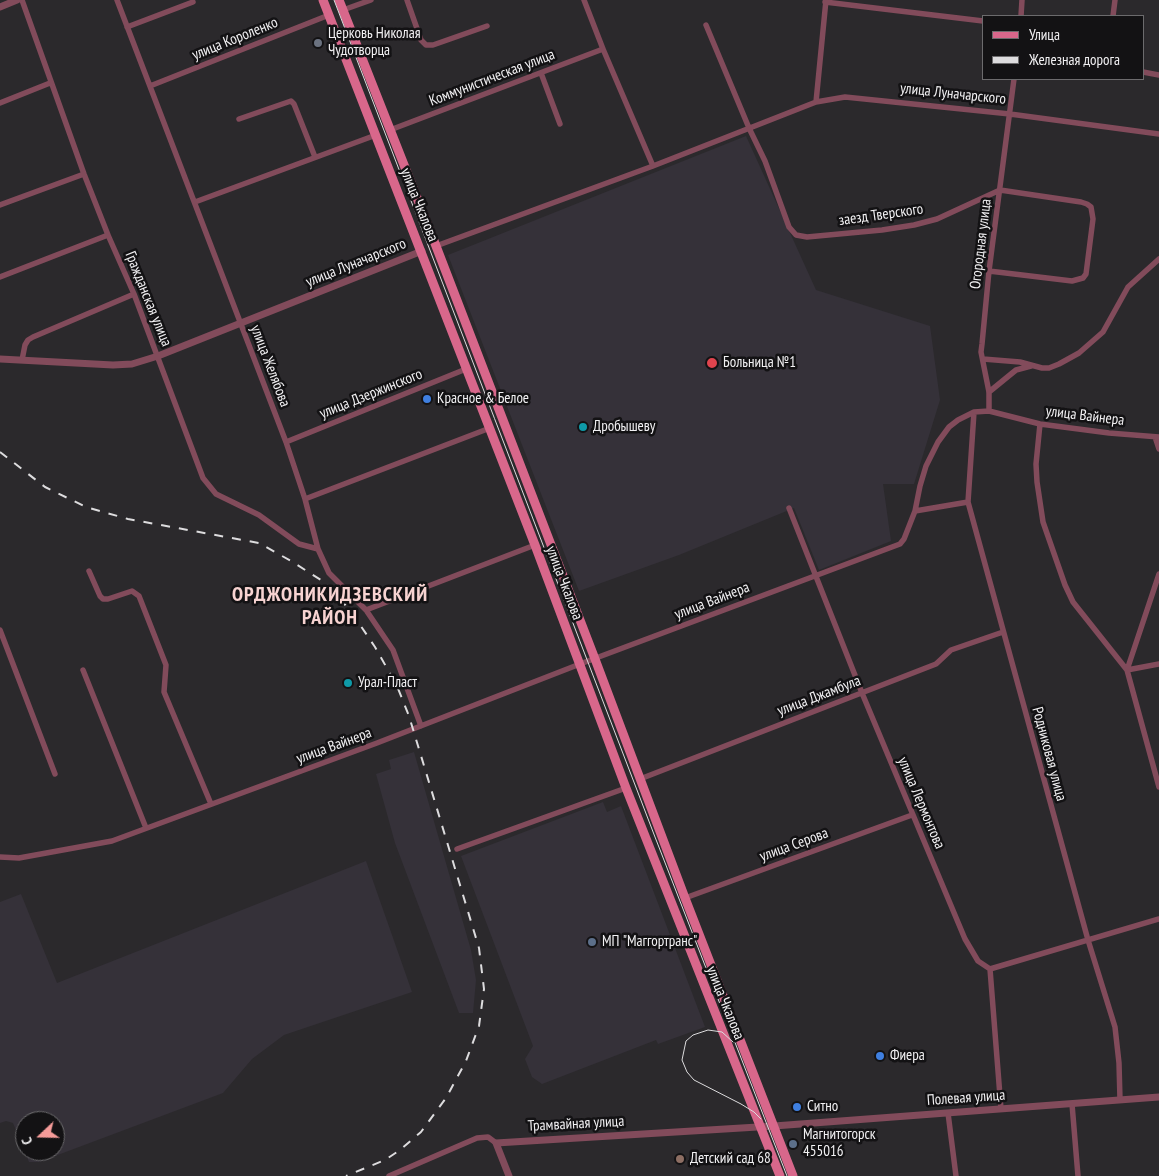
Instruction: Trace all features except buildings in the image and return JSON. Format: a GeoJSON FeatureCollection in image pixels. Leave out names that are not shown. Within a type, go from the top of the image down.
{"type":"FeatureCollection","features":[{"type":"Feature","properties":{"kind":"main road","name":"улица Чкалова"},"geometry":{"type":"LineString","coordinates":[[323,0],[422,251],[626,788],[780,1176]]}},
{"type":"Feature","properties":{"kind":"main road","name":"улица Чкалова"},"geometry":{"type":"LineString","coordinates":[[339,0],[436,246],[793,1176]]}},
{"type":"Feature","properties":{"kind":"main road","name":"улица Луначарского"},"geometry":{"type":"LineString","coordinates":[[422,251],[436,246]]}},
{"type":"Feature","properties":{"kind":"street"},"geometry":{"type":"LineString","coordinates":[[0,6],[17,0]]}},
{"type":"Feature","properties":{"kind":"street","name":"Гражданская улица"},"geometry":{"type":"LineString","coordinates":[[22,0],[84,174],[134,294],[203,478],[216,494],[259,515],[299,544],[318,549]]}},
{"type":"Feature","properties":{"kind":"street","name":"улица Желябова"},"geometry":{"type":"LineString","coordinates":[[117,0],[286,442],[305,499],[318,549],[329,573],[366,610],[393,650],[421,726]]}},
{"type":"Feature","properties":{"kind":"street"},"geometry":{"type":"LineString","coordinates":[[343,10],[371,0]]}},
{"type":"Feature","properties":{"kind":"street"},"geometry":{"type":"LineString","coordinates":[[407,0],[421,40],[426,45],[433,45],[488,26]]}},
{"type":"Feature","properties":{"kind":"street"},"geometry":{"type":"LineString","coordinates":[[584,0],[603,50],[653,166]]}},
{"type":"Feature","properties":{"kind":"street"},"geometry":{"type":"LineString","coordinates":[[1021,15],[1022,0]]}},
{"type":"Feature","properties":{"kind":"street"},"geometry":{"type":"LineString","coordinates":[[1108,0],[1114,3]]}},
{"type":"Feature","properties":{"kind":"street"},"geometry":{"type":"LineString","coordinates":[[816,102],[826,1],[982,21]]}},
{"type":"Feature","properties":{"kind":"street"},"geometry":{"type":"LineString","coordinates":[[127,27],[193,2]]}},
{"type":"Feature","properties":{"kind":"street","name":"улица Короленко"},"geometry":{"type":"LineString","coordinates":[[150,86],[329,15]]}},
{"type":"Feature","properties":{"kind":"street"},"geometry":{"type":"LineString","coordinates":[[706,25],[749,128]]}},
{"type":"Feature","properties":{"kind":"street","name":"Коммунистическая улица"},"geometry":{"type":"LineString","coordinates":[[390,130],[603,50]]}},
{"type":"Feature","properties":{"kind":"street"},"geometry":{"type":"LineString","coordinates":[[1144,72],[1159,75]]}},
{"type":"Feature","properties":{"kind":"street"},"geometry":{"type":"LineString","coordinates":[[541,73],[560,124]]}},
{"type":"Feature","properties":{"kind":"street","name":"Огородная улица"},"geometry":{"type":"LineString","coordinates":[[989,411],[989,392],[982,344],[989,271],[1014,80]]}},
{"type":"Feature","properties":{"kind":"street"},"geometry":{"type":"LineString","coordinates":[[0,103],[50,83]]}},
{"type":"Feature","properties":{"kind":"street","name":"улица Луначарского"},"geometry":{"type":"LineString","coordinates":[[436,246],[653,166],[816,102],[845,97],[1010,114],[1159,134]]}},
{"type":"Feature","properties":{"kind":"street"},"geometry":{"type":"LineString","coordinates":[[239,119],[290,101],[294,104],[315,158]]}},
{"type":"Feature","properties":{"kind":"street","name":"заезд Тверского"},"geometry":{"type":"LineString","coordinates":[[749,128],[765,161],[790,226],[796,235],[801,237],[882,230],[914,225],[936,219],[1000,190]]}},
{"type":"Feature","properties":{"kind":"street"},"geometry":{"type":"LineString","coordinates":[[195,202],[376,135]]}},
{"type":"Feature","properties":{"kind":"street"},"geometry":{"type":"LineString","coordinates":[[0,205],[84,174]]}},
{"type":"Feature","properties":{"kind":"street"},"geometry":{"type":"LineString","coordinates":[[989,271],[1072,281],[1083,278],[1086,267],[1093,212],[1088,204],[1000,190]]}},
{"type":"Feature","properties":{"kind":"street"},"geometry":{"type":"LineString","coordinates":[[0,277],[108,235]]}},
{"type":"Feature","properties":{"kind":"street","name":"улица Луначарского"},"geometry":{"type":"LineString","coordinates":[[0,359],[113,365],[132,364],[158,356],[422,251]]}},
{"type":"Feature","properties":{"kind":"street"},"geometry":{"type":"LineString","coordinates":[[983,359],[1020,362],[1049,368],[1059,364],[1091,343],[1103,332],[1128,287],[1159,259]]}},
{"type":"Feature","properties":{"kind":"street"},"geometry":{"type":"LineString","coordinates":[[22,360],[28,340],[134,294]]}},
{"type":"Feature","properties":{"kind":"street"},"geometry":{"type":"LineString","coordinates":[[989,392],[1016,370],[1033,365]]}},
{"type":"Feature","properties":{"kind":"street","name":"улица Дзержинского"},"geometry":{"type":"LineString","coordinates":[[286,442],[466,369]]}},
{"type":"Feature","properties":{"kind":"street","name":"улица Вайнера"},"geometry":{"type":"LineString","coordinates":[[0,857],[19,858],[112,841],[421,726],[816,574],[900,544],[904,539],[915,511],[926,466],[938,442],[949,427],[974,412],[989,411],[1040,424],[1157,437]]}},
{"type":"Feature","properties":{"kind":"street","name":"Родниковая улица"},"geometry":{"type":"LineString","coordinates":[[974,412],[968,502],[1088,940],[1115,1027],[1119,1062],[1120,1100]]}},
{"type":"Feature","properties":{"kind":"street"},"geometry":{"type":"LineString","coordinates":[[1040,424],[1036,464],[1043,522],[1065,585],[1073,602],[1127,670],[1159,786]]}},
{"type":"Feature","properties":{"kind":"street"},"geometry":{"type":"LineString","coordinates":[[305,499],[490,428]]}},
{"type":"Feature","properties":{"kind":"street"},"geometry":{"type":"LineString","coordinates":[[1157,437],[1159,449]]}},
{"type":"Feature","properties":{"kind":"street"},"geometry":{"type":"LineString","coordinates":[[915,511],[968,502]]}},
{"type":"Feature","properties":{"kind":"street","name":"улица Лермонтова"},"geometry":{"type":"LineString","coordinates":[[789,508],[862,693],[965,940],[978,961],[990,969]]}},
{"type":"Feature","properties":{"kind":"street"},"geometry":{"type":"LineString","coordinates":[[366,610],[535,545]]}},
{"type":"Feature","properties":{"kind":"street"},"geometry":{"type":"LineString","coordinates":[[89,570],[103,599],[108,600],[132,592],[139,596],[166,665],[164,692],[211,804]]}},
{"type":"Feature","properties":{"kind":"street"},"geometry":{"type":"LineString","coordinates":[[1127,670],[1159,574]]}},
{"type":"Feature","properties":{"kind":"street"},"geometry":{"type":"LineString","coordinates":[[0,630],[55,774]]}},
{"type":"Feature","properties":{"kind":"street","name":"улица Джамбула"},"geometry":{"type":"LineString","coordinates":[[640,779],[936,664],[951,650],[1003,632]]}},
{"type":"Feature","properties":{"kind":"street"},"geometry":{"type":"LineString","coordinates":[[1127,670],[1159,664]]}},
{"type":"Feature","properties":{"kind":"street"},"geometry":{"type":"LineString","coordinates":[[84,670],[146,828]]}},
{"type":"Feature","properties":{"kind":"street"},"geometry":{"type":"LineString","coordinates":[[457,849],[626,788]]}},
{"type":"Feature","properties":{"kind":"street","name":"улица Серова"},"geometry":{"type":"LineString","coordinates":[[685,898],[912,815]]}},
{"type":"Feature","properties":{"kind":"street"},"geometry":{"type":"LineString","coordinates":[[1001,1109],[990,969],[1159,919]]}},
{"type":"Feature","properties":{"kind":"street","name":"Полевая улица"},"geometry":{"type":"LineString","coordinates":[[774,1126],[1159,1097]]}},
{"type":"Feature","properties":{"kind":"street"},"geometry":{"type":"LineString","coordinates":[[1072,1104],[1078,1176]]}},
{"type":"Feature","properties":{"kind":"street"},"geometry":{"type":"LineString","coordinates":[[948,1113],[956,1176]]}},
{"type":"Feature","properties":{"kind":"street","name":"Трамвайная улица"},"geometry":{"type":"LineString","coordinates":[[389,1176],[477,1138],[488,1137],[496,1143],[774,1126]]}},
{"type":"Feature","properties":{"kind":"street"},"geometry":{"type":"LineString","coordinates":[[496,1143],[509,1176]]}},
{"type":"Feature","properties":{"kind":"shaded area","name":"Больница №1"},"geometry":{"type":"Polygon","coordinates":[[[746,136],[816,290],[930,326],[940,400],[914,484],[883,484],[891,541],[819,570],[794,508],[679,555],[579,591],[448,255],[746,136]]]}},
{"type":"Feature","properties":{"kind":"shaded area"},"geometry":{"type":"Polygon","coordinates":[[[414,752],[471,950],[476,980],[473,1013],[459,1013],[395,843],[376,774],[391,769],[389,760],[414,752]]]}},
{"type":"Feature","properties":{"kind":"shaded area"},"geometry":{"type":"Polygon","coordinates":[[[603,802],[607,812],[621,806],[705,1027],[658,1044],[656,1040],[542,1084],[532,1077],[525,1059],[533,1046],[461,856],[603,802]]]}},
{"type":"Feature","properties":{"kind":"shaded area"},"geometry":{"type":"Polygon","coordinates":[[[366,861],[412,992],[284,1035],[252,1059],[223,1093],[65,1152],[65,1111],[15,1111],[15,1128],[13,1123],[6,1121],[0,1123],[0,902],[21,894],[57,983],[366,861]]]}},
{"type":"Feature","properties":{"kind":"tram line"},"geometry":{"type":"LineString","coordinates":[[334,0],[787,1176]]}},
{"type":"Feature","properties":{"kind":"tram line"},"geometry":{"type":"LineString","coordinates":[[733,1042],[722,1032],[708,1030],[693,1035],[686,1041],[682,1060],[687,1072],[694,1080],[741,1104],[761,1119]]}},
{"type":"Feature","properties":{"kind":"railway"},"geometry":{"type":"LineString","coordinates":[[0,452],[45,487],[86,507],[128,519],[259,543],[291,561],[324,582],[350,610],[375,647],[397,686],[409,716],[479,948],[484,989],[479,1026],[466,1061],[446,1098],[421,1132],[385,1160],[346,1176]]}},
{"type":"Feature","properties":{"kind":"place","name":"Церковь Николая Чудотворца"},"geometry":{"type":"Point","coordinates":[318,43]}},
{"type":"Feature","properties":{"kind":"place","name":"Больница №1"},"geometry":{"type":"Point","coordinates":[712,363]}},
{"type":"Feature","properties":{"kind":"place","name":"Красное & Белое"},"geometry":{"type":"Point","coordinates":[427,399]}},
{"type":"Feature","properties":{"kind":"place","name":"Дробышеву"},"geometry":{"type":"Point","coordinates":[583,427]}},
{"type":"Feature","properties":{"kind":"place","name":"Урал-Пласт"},"geometry":{"type":"Point","coordinates":[348,683]}},
{"type":"Feature","properties":{"kind":"place","name":"МП \"Маггортранс\""},"geometry":{"type":"Point","coordinates":[592,942]}},
{"type":"Feature","properties":{"kind":"place","name":"Фиера"},"geometry":{"type":"Point","coordinates":[880,1056]}},
{"type":"Feature","properties":{"kind":"place","name":"Ситно"},"geometry":{"type":"Point","coordinates":[797,1107]}},
{"type":"Feature","properties":{"kind":"place","name":"Магнитогорск 455016"},"geometry":{"type":"Point","coordinates":[793,1144]}},
{"type":"Feature","properties":{"kind":"place","name":"Детский сад 68"},"geometry":{"type":"Point","coordinates":[680,1159]}},
{"type":"Feature","properties":{"kind":"district","name":"ОРДЖОНИКИДЗЕВСКИЙ РАЙОН"},"geometry":{"type":"Point","coordinates":[330,606]}}]}
